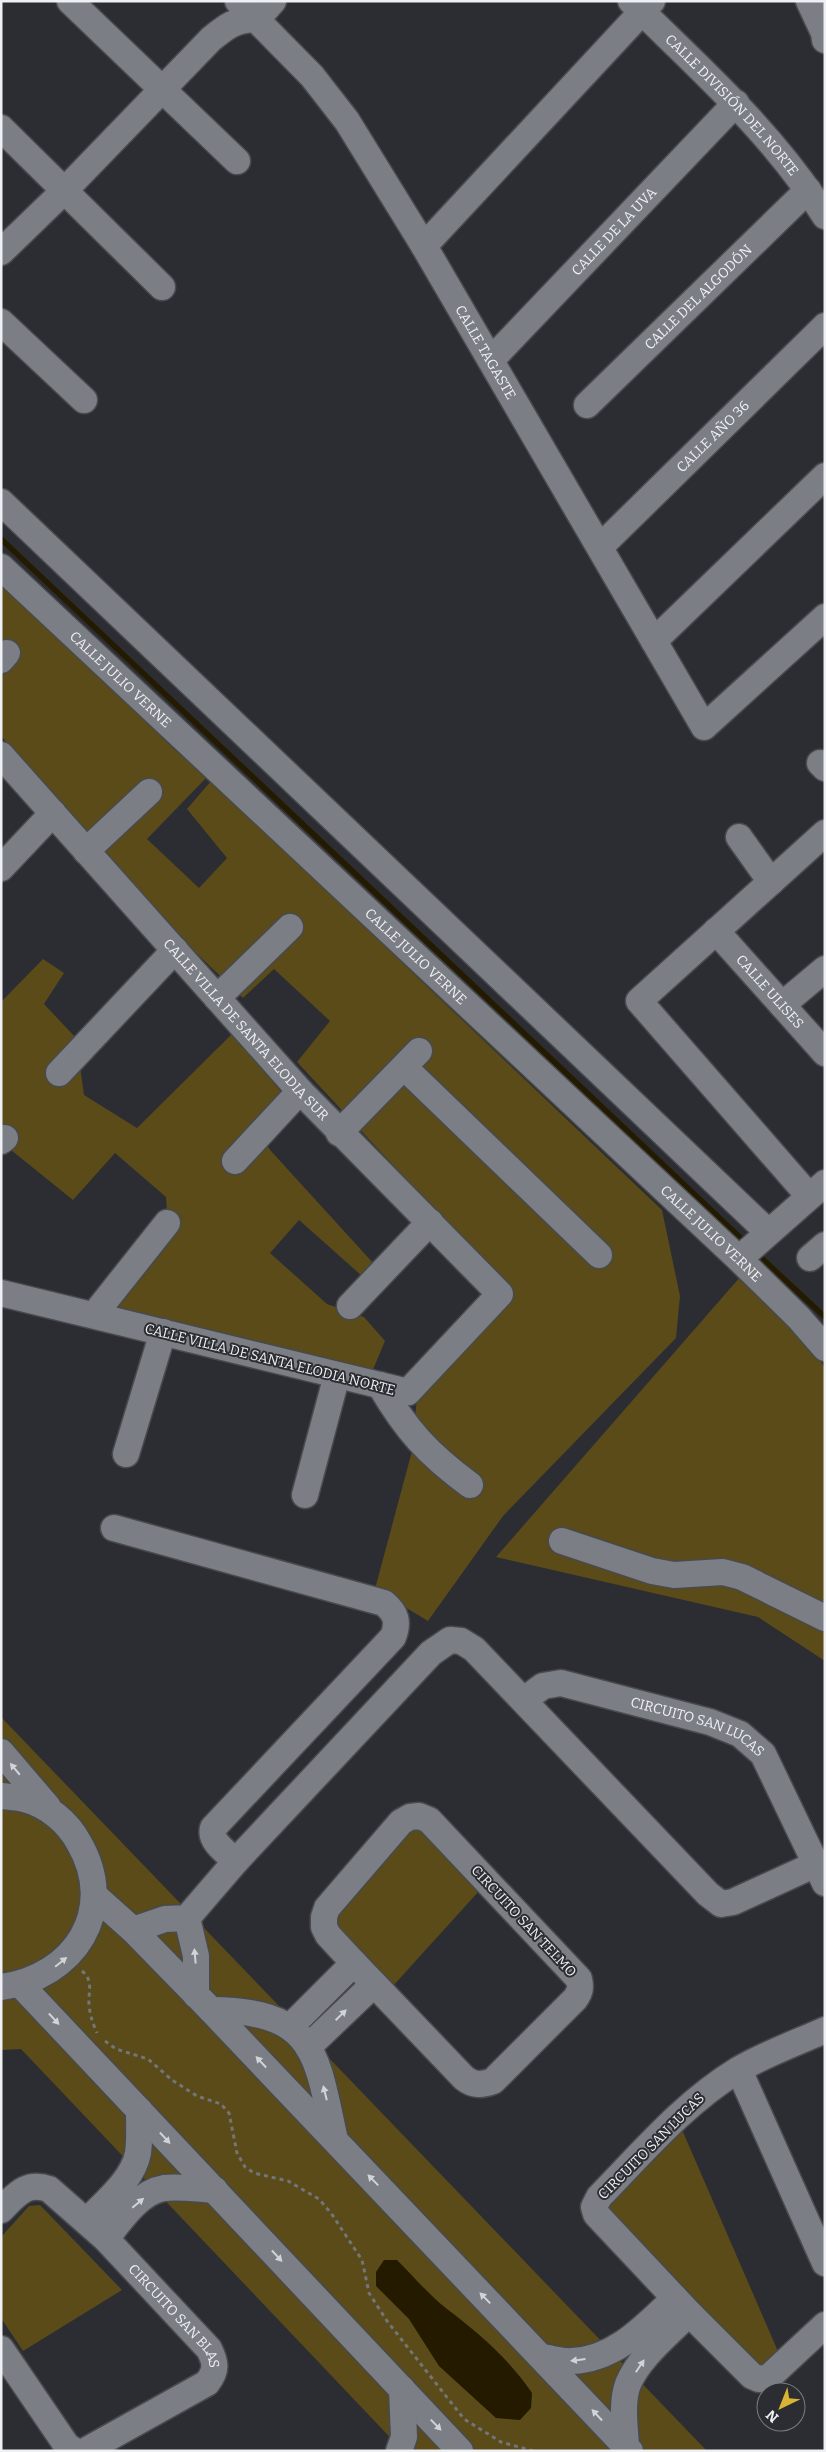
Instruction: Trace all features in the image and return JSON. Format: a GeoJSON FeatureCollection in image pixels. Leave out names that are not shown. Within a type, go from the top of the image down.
{"type":"FeatureCollection","features":[{"type":"Feature","properties":{"kind":"street"},"geometry":{"type":"LineString","coordinates":[[70,1],[237,161]]}},
{"type":"Feature","properties":{"kind":"street","name":"CALLE TAGASTE"},"geometry":{"type":"LineString","coordinates":[[238,1],[265,10],[347,121],[424,246],[704,727],[825,617]]}},
{"type":"Feature","properties":{"kind":"street"},"geometry":{"type":"LineString","coordinates":[[809,1],[824,33],[825,40]]}},
{"type":"Feature","properties":{"kind":"street"},"geometry":{"type":"LineString","coordinates":[[424,246],[642,4]]}},
{"type":"Feature","properties":{"kind":"street","name":"CALLE DIVISIÓN DEL NORTE"},"geometry":{"type":"LineString","coordinates":[[642,4],[779,150],[825,216]]}},
{"type":"Feature","properties":{"kind":"street"},"geometry":{"type":"LineString","coordinates":[[1,252],[65,190],[211,39],[230,24],[265,10]]}},
{"type":"Feature","properties":{"kind":"street","name":"CALLE DE LA UVA"},"geometry":{"type":"LineString","coordinates":[[491,360],[736,103]]}},
{"type":"Feature","properties":{"kind":"street"},"geometry":{"type":"LineString","coordinates":[[1,128],[162,287]]}},
{"type":"Feature","properties":{"kind":"street","name":"CALLE DEL ALGODÓN"},"geometry":{"type":"LineString","coordinates":[[587,405],[808,190]]}},
{"type":"Feature","properties":{"kind":"street"},"geometry":{"type":"LineString","coordinates":[[1,322],[84,400]]}},
{"type":"Feature","properties":{"kind":"street","name":"CALLE AÑO 36"},"geometry":{"type":"LineString","coordinates":[[600,547],[825,326]]}},
{"type":"Feature","properties":{"kind":"street"},"geometry":{"type":"LineString","coordinates":[[654,642],[825,476]]}},
{"type":"Feature","properties":{"kind":"street"},"geometry":{"type":"LineString","coordinates":[[1,502],[752,1246],[817,1189],[639,1001],[825,833]]}},
{"type":"Feature","properties":{"kind":"street","name":"CALLE JULIO VERNE"},"geometry":{"type":"LineString","coordinates":[[1,567],[752,1246],[799,1318],[825,1348]]}},
{"type":"Feature","properties":{"kind":"street","name":"CALLE VILLA DE SANTA ELODIA SUR"},"geometry":{"type":"LineString","coordinates":[[1,755],[339,1133],[500,1294]]}},
{"type":"Feature","properties":{"kind":"street"},"geometry":{"type":"LineString","coordinates":[[86,850],[150,792]]}},
{"type":"Feature","properties":{"kind":"street"},"geometry":{"type":"LineString","coordinates":[[1,868],[53,813]]}},
{"type":"Feature","properties":{"kind":"street"},"geometry":{"type":"LineString","coordinates":[[739,837],[771,882]]}},
{"type":"Feature","properties":{"kind":"street"},"geometry":{"type":"LineString","coordinates":[[217,998],[290,927]]}},
{"type":"Feature","properties":{"kind":"street","name":"CALLE ULISES"},"geometry":{"type":"LineString","coordinates":[[716,931],[825,1053]]}},
{"type":"Feature","properties":{"kind":"street"},"geometry":{"type":"LineString","coordinates":[[59,1073],[175,950]]}},
{"type":"Feature","properties":{"kind":"street"},"geometry":{"type":"LineString","coordinates":[[782,1005],[825,969]]}},
{"type":"Feature","properties":{"kind":"street"},"geometry":{"type":"LineString","coordinates":[[339,1133],[412,1059],[599,1255]]}},
{"type":"Feature","properties":{"kind":"street"},"geometry":{"type":"LineString","coordinates":[[235,1161],[300,1090]]}},
{"type":"Feature","properties":{"kind":"street"},"geometry":{"type":"LineString","coordinates":[[94,1315],[166,1222]]}},
{"type":"Feature","properties":{"kind":"street"},"geometry":{"type":"LineString","coordinates":[[350,1306],[430,1222]]}},
{"type":"Feature","properties":{"kind":"street","name":"CALLE VILLA DE SANTA ELODIA NORTE"},"geometry":{"type":"LineString","coordinates":[[1,1293],[408,1392],[500,1294]]}},
{"type":"Feature","properties":{"kind":"street"},"geometry":{"type":"LineString","coordinates":[[126,1454],[163,1332]]}},
{"type":"Feature","properties":{"kind":"street"},"geometry":{"type":"LineString","coordinates":[[305,1495],[337,1375]]}},
{"type":"Feature","properties":{"kind":"street"},"geometry":{"type":"LineString","coordinates":[[380,1385],[397,1414],[418,1441],[442,1465],[470,1485]]}},
{"type":"Feature","properties":{"kind":"street"},"geometry":{"type":"LineString","coordinates":[[114,1528],[384,1603],[392,1610],[397,1621],[393,1637],[213,1828],[214,1839],[236,1861]]}},
{"type":"Feature","properties":{"kind":"street"},"geometry":{"type":"LineString","coordinates":[[562,1541],[652,1571],[674,1575],[723,1572],[742,1576],[825,1618]]}},
{"type":"Feature","properties":{"kind":"street"},"geometry":{"type":"LineString","coordinates":[[133,1930],[165,1919],[187,1918],[236,1861],[440,1645],[450,1640],[462,1641],[474,1649],[708,1894],[721,1904],[733,1902],[821,1874]]}},
{"type":"Feature","properties":{"kind":"street","name":"CIRCUITO SAN LUCAS"},"geometry":{"type":"LineString","coordinates":[[524,1700],[543,1686],[561,1683],[710,1722],[740,1734],[763,1754],[821,1874]]}},
{"type":"Feature","properties":{"kind":"street"},"geometry":{"type":"LineString","coordinates":[[1,1752],[51,1812],[73,1832],[88,1858],[94,1896],[90,1922],[78,1945],[67,1957],[49,1972],[11,1985],[139,2110],[460,2451]]}},
{"type":"Feature","properties":{"kind":"street"},"geometry":{"type":"LineString","coordinates":[[1,1796],[24,1799],[51,1812]]}},
{"type":"Feature","properties":{"kind":"street","name":"CIRCUITO SAN TELMO"},"geometry":{"type":"LineString","coordinates":[[420,1816],[429,1820],[579,1979],[580,1985],[575,1999],[493,2081],[477,2085],[464,2078],[354,1963],[328,1935],[324,1917],[327,1908],[401,1822],[410,1817],[420,1816]]}},
{"type":"Feature","properties":{"kind":"street"},"geometry":{"type":"LineString","coordinates":[[94,1896],[133,1930],[204,2002],[628,2448]]}},
{"type":"Feature","properties":{"kind":"street"},"geometry":{"type":"LineString","coordinates":[[187,1918],[204,2002]]}},
{"type":"Feature","properties":{"kind":"street"},"geometry":{"type":"LineString","coordinates":[[290,2027],[354,1963]]}},
{"type":"Feature","properties":{"kind":"street"},"geometry":{"type":"LineString","coordinates":[[308,2047],[374,1984]]}},
{"type":"Feature","properties":{"kind":"street"},"geometry":{"type":"LineString","coordinates":[[204,2002],[251,2012],[290,2027],[304,2039],[326,2093],[336,2141]]}},
{"type":"Feature","properties":{"kind":"street","name":"CIRCUITO SAN LUCAS"},"geometry":{"type":"LineString","coordinates":[[825,2030],[739,2070],[702,2095],[677,2117],[595,2202],[596,2214],[752,2376],[759,2379],[769,2377],[825,2325]]}},
{"type":"Feature","properties":{"kind":"street"},"geometry":{"type":"LineString","coordinates":[[739,2070],[825,2263]]}},
{"type":"Feature","properties":{"kind":"street"},"geometry":{"type":"LineString","coordinates":[[87,2221],[126,2179],[133,2168],[138,2154],[139,2110]]}},
{"type":"Feature","properties":{"kind":"street","name":"CIRCUITO SAN BLAS"},"geometry":{"type":"LineString","coordinates":[[1,2210],[25,2187],[40,2186],[57,2195],[106,2239],[209,2349],[216,2367],[214,2374],[207,2383],[85,2451]]}},
{"type":"Feature","properties":{"kind":"street"},"geometry":{"type":"LineString","coordinates":[[106,2239],[126,2214],[152,2193],[163,2188],[215,2190]]}},
{"type":"Feature","properties":{"kind":"street"},"geometry":{"type":"LineString","coordinates":[[541,2357],[571,2362],[600,2357],[626,2343],[682,2305]]}},
{"type":"Feature","properties":{"kind":"street"},"geometry":{"type":"LineString","coordinates":[[628,2448],[624,2412],[628,2384],[682,2305]]}},
{"type":"Feature","properties":{"kind":"street"},"geometry":{"type":"LineString","coordinates":[[1,2349],[67,2446],[75,2451]]}},
{"type":"Feature","properties":{"kind":"street"},"geometry":{"type":"LineString","coordinates":[[399,2451],[404,2437],[402,2389]]}},
{"type":"Feature","properties":{"kind":"path"},"geometry":{"type":"LineString","coordinates":[[67,1957],[89,1980],[89,2006],[93,2023],[102,2039],[116,2049],[148,2059],[172,2080],[197,2096],[221,2104],[229,2113],[237,2153],[245,2167],[254,2173],[288,2181],[319,2199],[331,2214],[362,2260],[369,2293],[387,2321],[464,2419],[501,2442],[533,2451]]}},
{"type":"Feature","properties":{"kind":"shaded area"},"geometry":{"type":"Polygon","coordinates":[[[1,581],[175,750],[207,777],[147,839],[199,888],[227,858],[187,809],[211,781],[662,1210],[680,1296],[676,1338],[503,1516],[428,1621],[375,1589],[412,1451],[417,1397],[514,1295],[297,1062],[330,1021],[274,969],[243,998],[188,945],[1,736],[1,581]]]}},
{"type":"Feature","properties":{"kind":"shaded area"},"geometry":{"type":"Polygon","coordinates":[[[43,959],[64,973],[44,1004],[76,1038],[84,1095],[137,1128],[233,1033],[281,1092],[252,1124],[271,1151],[374,1264],[362,1276],[299,1220],[270,1253],[327,1304],[364,1317],[385,1341],[372,1372],[116,1310],[169,1243],[166,1197],[115,1153],[73,1200],[1,1142],[1,1002],[43,959]]]}},
{"type":"Feature","properties":{"kind":"shaded area"},"geometry":{"type":"Polygon","coordinates":[[[741,1276],[806,1338],[825,1368],[825,1661],[758,1617],[496,1557],[741,1276]]]}},
{"type":"Feature","properties":{"kind":"shaded area"},"geometry":{"type":"Polygon","coordinates":[[[1,1717],[707,2451],[403,2451],[21,2049],[1,2050],[1,1717]]]}},
{"type":"Feature","properties":{"kind":"shaded area"},"geometry":{"type":"Polygon","coordinates":[[[419,1829],[479,1891],[392,1987],[334,1933],[331,1911],[408,1830],[419,1829]]]}},
{"type":"Feature","properties":{"kind":"shaded area"},"geometry":{"type":"Polygon","coordinates":[[[680,2125],[780,2356],[763,2373],[603,2205],[680,2125]]]}},
{"type":"Feature","properties":{"kind":"shaded area"},"geometry":{"type":"Polygon","coordinates":[[[40,2205],[122,2290],[23,2351],[1,2318],[1,2237],[29,2206],[40,2205]]]}},
{"type":"Feature","properties":{"kind":"shaded area"},"geometry":{"type":"Polygon","coordinates":[[[384,2260],[397,2260],[440,2304],[471,2328],[514,2369],[532,2393],[531,2408],[520,2420],[496,2418],[439,2366],[409,2319],[376,2286],[376,2272],[384,2260]]]}},
{"type":"Feature","properties":{"kind":"waterway"},"geometry":{"type":"LineString","coordinates":[[1,539],[747,1244]]}},
{"type":"Feature","properties":{"kind":"waterway"},"geometry":{"type":"LineString","coordinates":[[755,1252],[825,1317]]}}]}
